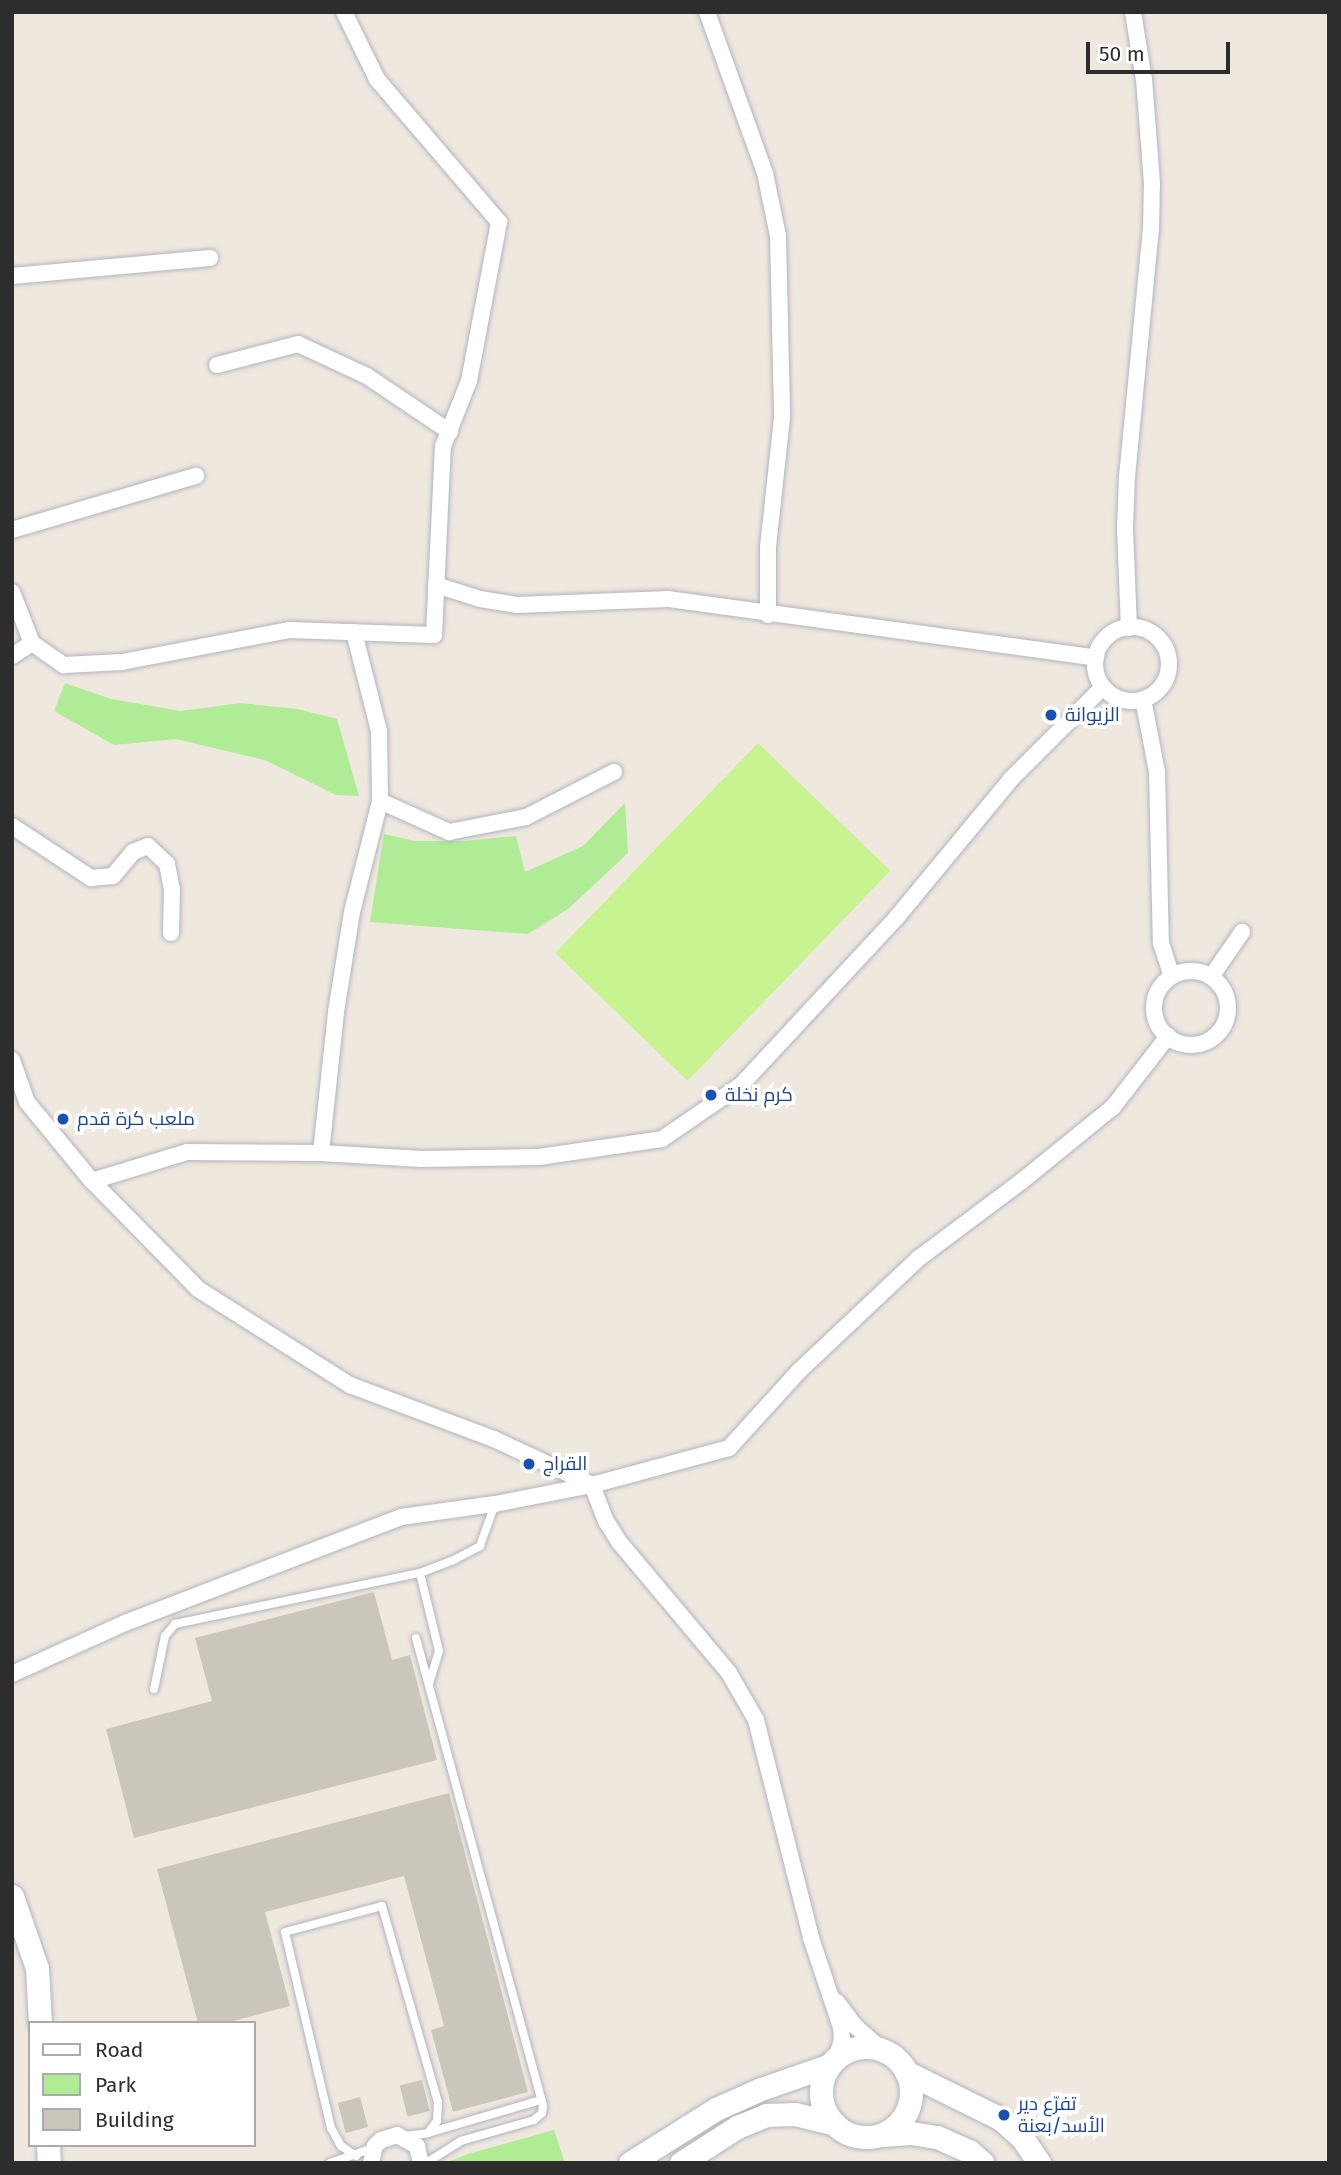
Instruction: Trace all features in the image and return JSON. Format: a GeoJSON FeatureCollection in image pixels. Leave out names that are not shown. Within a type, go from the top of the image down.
{"type":"FeatureCollection","features":[{"type":"Feature","properties":{"kind":"main road"},"geometry":{"type":"LineString","coordinates":[[12,1896],[37,1968],[40,2021]]}},
{"type":"Feature","properties":{"kind":"main road"},"geometry":{"type":"LineString","coordinates":[[630,2163],[716,2109],[833,2062],[855,2049],[870,2048],[885,2052],[897,2060],[906,2072],[911,2098],[907,2110],[901,2121],[878,2136]]}},
{"type":"Feature","properties":{"kind":"main road"},"geometry":{"type":"LineString","coordinates":[[833,2062],[821,2092],[823,2106],[835,2124]]}},
{"type":"Feature","properties":{"kind":"main road"},"geometry":{"type":"LineString","coordinates":[[906,2072],[1001,2119],[1023,2139],[1039,2163]]}},
{"type":"Feature","properties":{"kind":"main road"},"geometry":{"type":"LineString","coordinates":[[681,2163],[737,2127],[766,2115],[795,2114],[835,2124],[851,2134],[878,2136],[911,2133],[951,2141],[983,2163]]}},
{"type":"Feature","properties":{"kind":"street"},"geometry":{"type":"LineString","coordinates":[[12,592],[32,643],[64,664],[122,662],[290,630],[434,635],[443,446],[469,382],[499,222],[377,79],[344,12]]}},
{"type":"Feature","properties":{"kind":"street"},"geometry":{"type":"LineString","coordinates":[[707,12],[765,173],[778,236],[782,418],[768,546],[768,615]]}},
{"type":"Feature","properties":{"kind":"street"},"geometry":{"type":"LineString","coordinates":[[1129,628],[1125,528],[1127,477],[1151,229],[1152,183],[1144,80],[1133,12]]}},
{"type":"Feature","properties":{"kind":"street"},"geometry":{"type":"LineString","coordinates":[[12,276],[210,258]]}},
{"type":"Feature","properties":{"kind":"street"},"geometry":{"type":"LineString","coordinates":[[217,365],[298,344],[367,376],[450,432]]}},
{"type":"Feature","properties":{"kind":"street"},"geometry":{"type":"LineString","coordinates":[[12,530],[196,477]]}},
{"type":"Feature","properties":{"kind":"street"},"geometry":{"type":"LineString","coordinates":[[436,585],[480,599],[517,605],[668,599],[768,615],[1096,658]]}},
{"type":"Feature","properties":{"kind":"street"},"geometry":{"type":"LineString","coordinates":[[1129,628],[1148,630],[1158,637],[1169,657],[1166,681],[1159,690],[1143,699],[1124,700],[1103,687],[1097,676],[1096,658],[1103,641],[1113,632],[1129,628]]}},
{"type":"Feature","properties":{"kind":"street"},"geometry":{"type":"LineString","coordinates":[[321,1153],[336,1012],[352,912],[380,801],[379,731],[354,632]]}},
{"type":"Feature","properties":{"kind":"street"},"geometry":{"type":"LineString","coordinates":[[12,656],[32,643]]}},
{"type":"Feature","properties":{"kind":"street"},"geometry":{"type":"LineString","coordinates":[[92,1181],[187,1152],[321,1153],[422,1159],[539,1157],[662,1139],[741,1086],[897,916],[1011,779],[1103,687]]}},
{"type":"Feature","properties":{"kind":"street"},"geometry":{"type":"LineString","coordinates":[[1143,699],[1157,772],[1161,943],[1172,976]]}},
{"type":"Feature","properties":{"kind":"street"},"geometry":{"type":"LineString","coordinates":[[380,801],[449,832],[526,817],[614,772]]}},
{"type":"Feature","properties":{"kind":"street"},"geometry":{"type":"LineString","coordinates":[[12,826],[91,878],[113,876],[133,852],[148,846],[167,864],[173,890],[171,933]]}},
{"type":"Feature","properties":{"kind":"street"},"geometry":{"type":"LineString","coordinates":[[1211,977],[1242,932]]}},
{"type":"Feature","properties":{"kind":"street"},"geometry":{"type":"LineString","coordinates":[[1195,971],[1211,977],[1224,990],[1228,1001],[1225,1025],[1217,1034],[1195,1045],[1183,1044],[1168,1036],[1156,1020],[1156,995],[1172,976],[1195,971]]}},
{"type":"Feature","properties":{"kind":"street"},"geometry":{"type":"LineString","coordinates":[[12,1674],[125,1623],[401,1517],[495,1504],[592,1485],[729,1448],[799,1371],[919,1258],[1022,1181],[1113,1107],[1168,1036]]}},
{"type":"Feature","properties":{"kind":"street"},"geometry":{"type":"LineString","coordinates":[[12,1060],[27,1102],[92,1181],[198,1289],[350,1385],[494,1439],[592,1485],[606,1521],[620,1543],[709,1647],[744,1696],[763,1743],[811,1938],[841,2027],[842,2040],[833,2062]]}},
{"type":"Feature","properties":{"kind":"street"},"geometry":{"type":"LineString","coordinates":[[829,1988],[856,2027],[885,2052]]}},
{"type":"Feature","properties":{"kind":"street"},"geometry":{"type":"LineString","coordinates":[[371,2163],[375,2146],[389,2136],[405,2136],[417,2146],[424,2163]]}},
{"type":"Feature","properties":{"kind":"lane"},"geometry":{"type":"LineString","coordinates":[[154,1689],[165,1636],[175,1625],[420,1573],[480,1546],[495,1504]]}},
{"type":"Feature","properties":{"kind":"lane"},"geometry":{"type":"LineString","coordinates":[[420,1573],[439,1651],[429,1685]]}},
{"type":"Feature","properties":{"kind":"lane"},"geometry":{"type":"LineString","coordinates":[[416,1638],[541,2100],[542,2113],[534,2120],[446,2147],[424,2163]]}},
{"type":"Feature","properties":{"kind":"lane"},"geometry":{"type":"LineString","coordinates":[[356,2156],[341,2146],[331,2127],[285,1932],[382,1906],[438,2102],[437,2121],[428,2133]]}},
{"type":"Feature","properties":{"kind":"lane"},"geometry":{"type":"LineString","coordinates":[[405,2136],[428,2133],[541,2100]]}},
{"type":"Feature","properties":{"kind":"lane"},"geometry":{"type":"LineString","coordinates":[[330,2163],[356,2156],[375,2146]]}},
{"type":"Feature","properties":{"kind":"green space"},"geometry":{"type":"Polygon","coordinates":[[[65,683],[111,699],[181,711],[241,703],[297,709],[337,719],[359,796],[336,795],[265,760],[176,739],[114,745],[54,711],[65,683]]]}},
{"type":"Feature","properties":{"kind":"green space"},"geometry":{"type":"Polygon","coordinates":[[[758,743],[890,871],[688,1081],[555,953],[758,743]]]}},
{"type":"Feature","properties":{"kind":"green space"},"geometry":{"type":"Polygon","coordinates":[[[625,803],[628,853],[568,909],[528,934],[370,922],[384,834],[415,841],[465,841],[516,836],[525,872],[583,846],[625,803]]]}},
{"type":"Feature","properties":{"kind":"green space"},"geometry":{"type":"Polygon","coordinates":[[[554,2130],[565,2163],[445,2163],[468,2154],[554,2130]]]}},
{"type":"Feature","properties":{"kind":"building"},"geometry":{"type":"Polygon","coordinates":[[[374,1592],[392,1660],[410,1655],[437,1760],[134,1838],[106,1729],[212,1701],[195,1638],[374,1592]]]}},
{"type":"Feature","properties":{"kind":"building"},"geometry":{"type":"Polygon","coordinates":[[[449,1793],[528,2092],[453,2112],[431,2030],[444,2026],[404,1876],[265,1912],[290,2006],[234,2021],[197,2021],[157,1869],[449,1793]]]}},
{"type":"Feature","properties":{"kind":"building"},"geometry":{"type":"Polygon","coordinates":[[[422,2080],[430,2111],[407,2117],[400,2086],[422,2080]]]}},
{"type":"Feature","properties":{"kind":"building"},"geometry":{"type":"Polygon","coordinates":[[[360,2097],[368,2127],[346,2133],[338,2103],[360,2097]]]}},
{"type":"Feature","properties":{"kind":"place","name":"الزيوانة"},"geometry":{"type":"Point","coordinates":[1051,715]}},
{"type":"Feature","properties":{"kind":"place","name":"كرم نخلة"},"geometry":{"type":"Point","coordinates":[711,1095]}},
{"type":"Feature","properties":{"kind":"place","name":"ملعب كرة قدم"},"geometry":{"type":"Point","coordinates":[63,1119]}},
{"type":"Feature","properties":{"kind":"place","name":"القراج"},"geometry":{"type":"Point","coordinates":[529,1464]}},
{"type":"Feature","properties":{"kind":"place","name":"تفرّع دير الأسد/بعنة"},"geometry":{"type":"Point","coordinates":[1004,2115]}}]}
